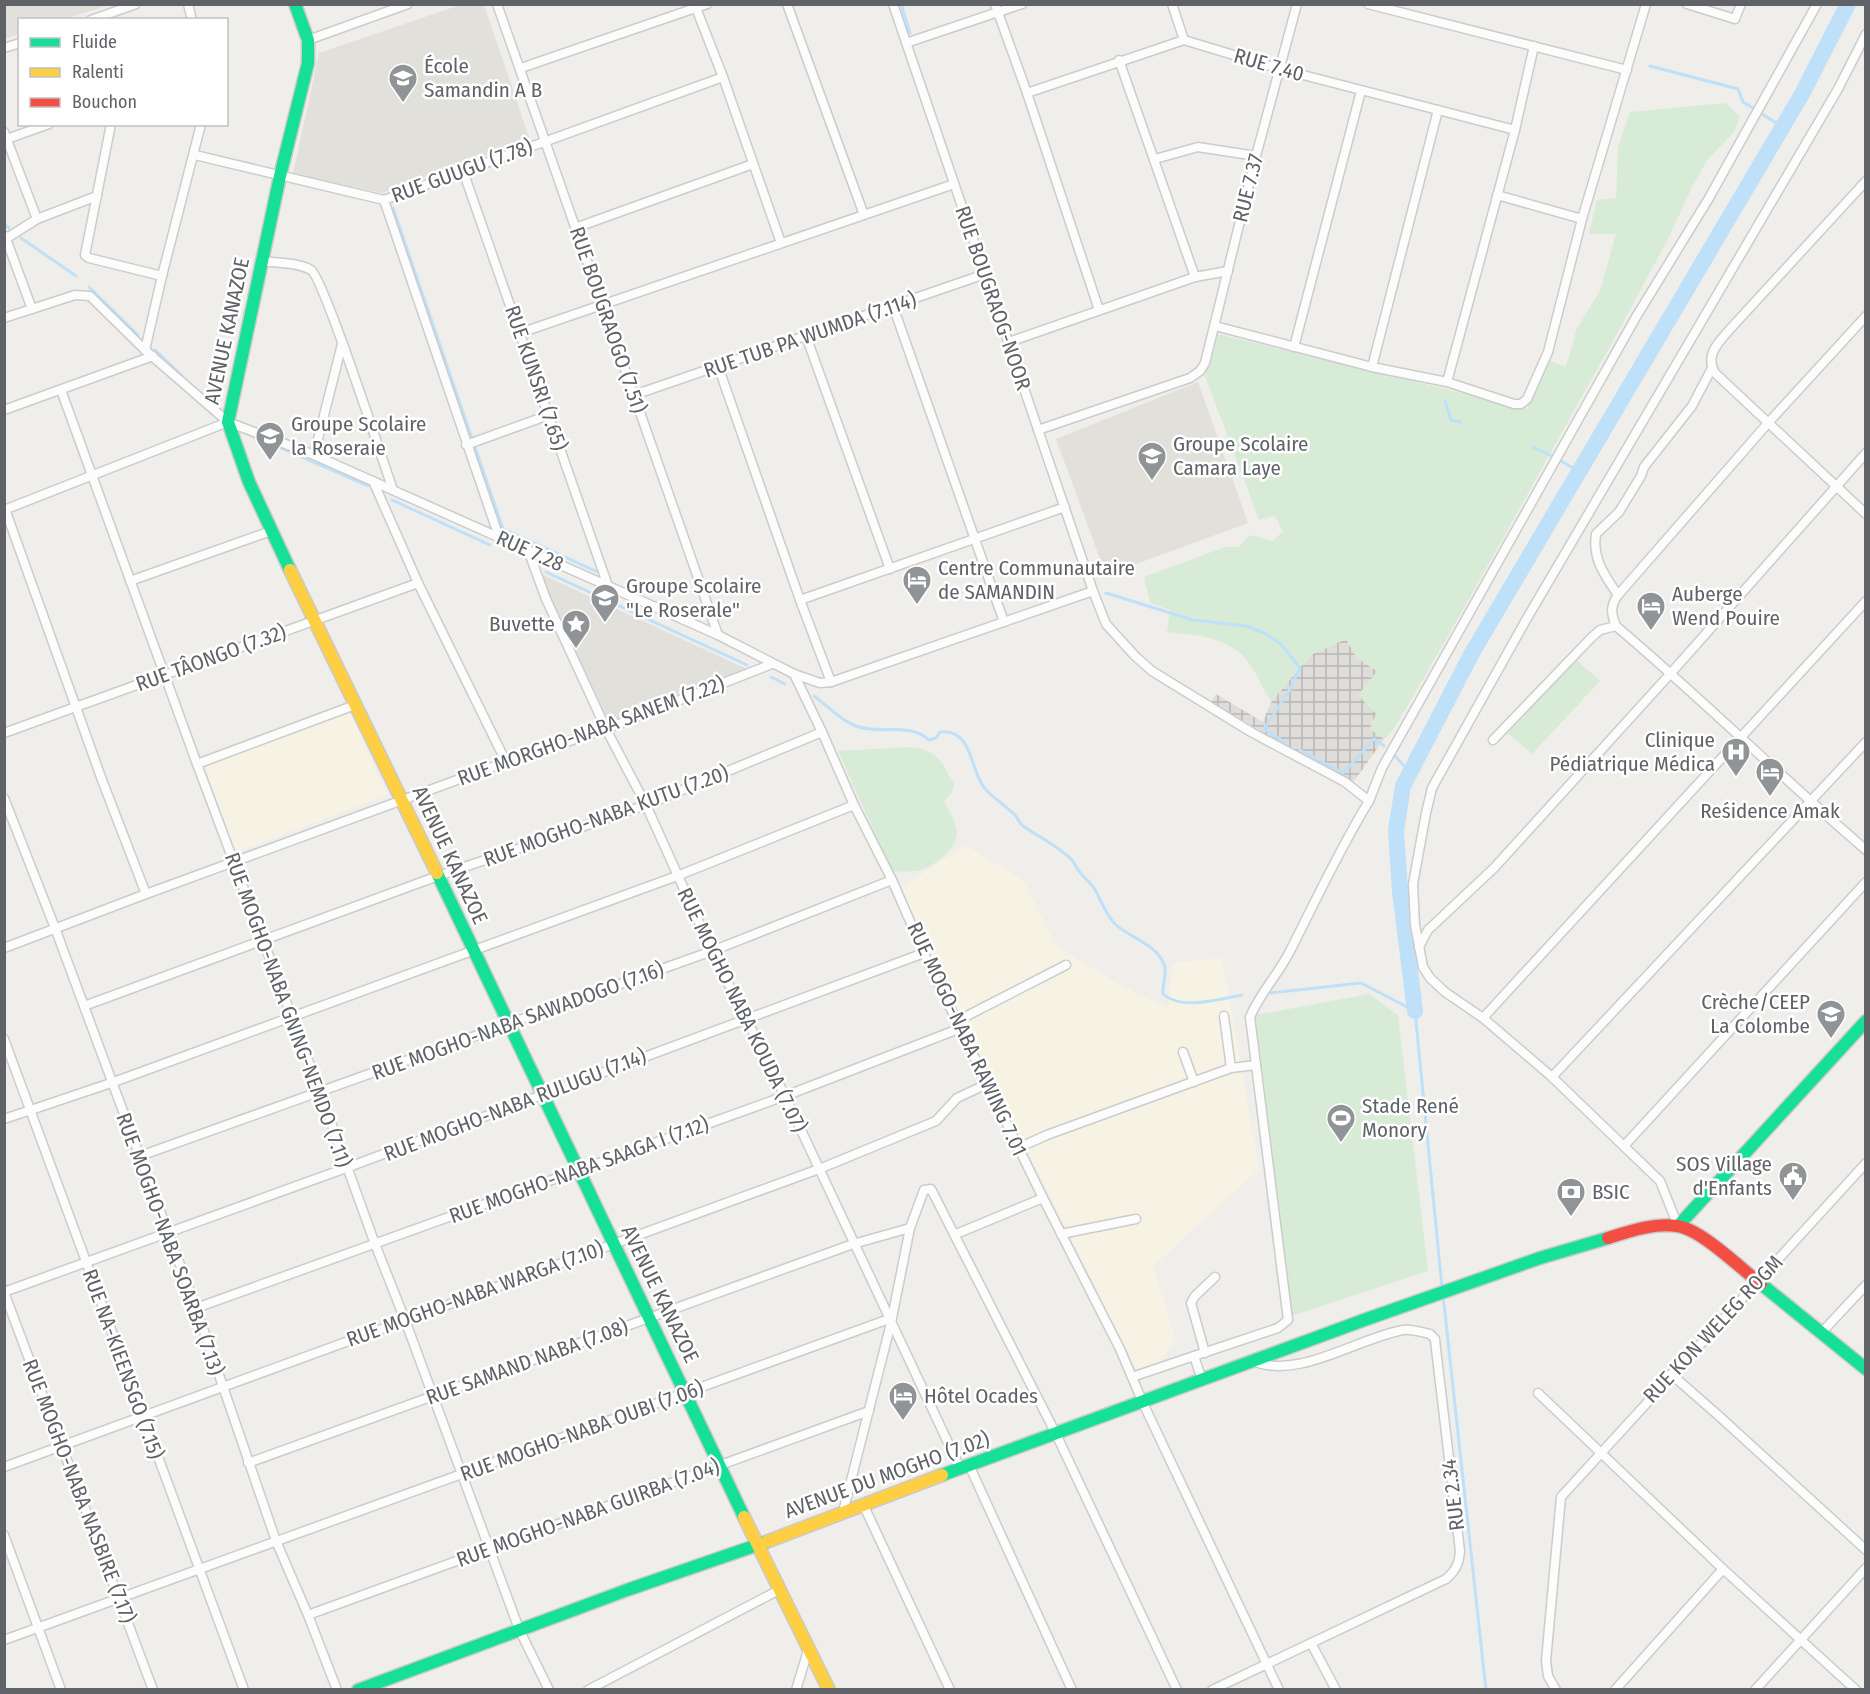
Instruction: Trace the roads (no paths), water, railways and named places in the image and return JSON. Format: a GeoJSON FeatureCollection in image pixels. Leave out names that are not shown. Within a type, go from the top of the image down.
{"type":"FeatureCollection","features":[{"type":"Feature","properties":{"kind":"street"},"geometry":{"type":"LineString","coordinates":[[97,18],[136,4]]}},
{"type":"Feature","properties":{"kind":"street","name":"AVENUE KANAZOE"},"geometry":{"type":"LineString","coordinates":[[295,4],[308,40],[308,63],[261,261],[228,422],[249,482],[271,531],[403,801],[779,1590],[829,1689]]}},
{"type":"Feature","properties":{"kind":"street","name":"RUE BOUGRAOGO (7.51)"},"geometry":{"type":"LineString","coordinates":[[497,4],[718,635]]}},
{"type":"Feature","properties":{"kind":"street"},"geometry":{"type":"LineString","coordinates":[[521,68],[707,4]]}},
{"type":"Feature","properties":{"kind":"street"},"geometry":{"type":"LineString","coordinates":[[787,4],[864,215]]}},
{"type":"Feature","properties":{"kind":"street","name":"RUE BOUGRAOG-NOOR"},"geometry":{"type":"LineString","coordinates":[[893,4],[1106,624],[1152,671],[1251,732],[1345,782],[1369,801]]}},
{"type":"Feature","properties":{"kind":"street"},"geometry":{"type":"LineString","coordinates":[[906,43],[996,9],[1022,4]]}},
{"type":"Feature","properties":{"kind":"street"},"geometry":{"type":"LineString","coordinates":[[1027,93],[1184,39],[1172,4]]}},
{"type":"Feature","properties":{"kind":"street","name":"RUE 7.37"},"geometry":{"type":"LineString","coordinates":[[1038,430],[1190,378],[1200,371],[1205,363],[1256,156],[1297,4]]}},
{"type":"Feature","properties":{"kind":"street"},"geometry":{"type":"LineString","coordinates":[[1368,4],[1627,70]]}},
{"type":"Feature","properties":{"kind":"street"},"geometry":{"type":"LineString","coordinates":[[1215,326],[1372,367],[1447,382],[1514,404],[1521,404],[1527,399],[1548,352],[1582,219],[1646,4]]}},
{"type":"Feature","properties":{"kind":"street"},"geometry":{"type":"LineString","coordinates":[[1687,4],[1735,19],[1742,4]]}},
{"type":"Feature","properties":{"kind":"street"},"geometry":{"type":"LineString","coordinates":[[1132,1377],[1278,1328],[1288,1320],[1251,1017],[1258,1000],[1287,956],[1342,844],[1369,801],[1382,768],[1636,317],[1709,198],[1817,4]]}},
{"type":"Feature","properties":{"kind":"street"},"geometry":{"type":"LineString","coordinates":[[308,40],[407,5]]}},
{"type":"Feature","properties":{"kind":"street"},"geometry":{"type":"LineString","coordinates":[[696,8],[723,77],[781,243]]}},
{"type":"Feature","properties":{"kind":"street"},"geometry":{"type":"LineString","coordinates":[[996,9],[1027,93],[1099,310]]}},
{"type":"Feature","properties":{"kind":"street"},"geometry":{"type":"LineString","coordinates":[[1866,34],[1838,89],[1526,620],[1432,788],[1413,884],[1415,925],[1423,967],[1430,978],[1445,992],[1484,1018],[1552,1077],[1660,1181],[1678,1226],[1699,1234],[1866,1369]]}},
{"type":"Feature","properties":{"kind":"street","name":"RUE 7.40"},"geometry":{"type":"LineString","coordinates":[[1184,39],[1280,69],[1515,130]]}},
{"type":"Feature","properties":{"kind":"street"},"geometry":{"type":"LineString","coordinates":[[1447,382],[1515,130],[1534,46]]}},
{"type":"Feature","properties":{"kind":"street"},"geometry":{"type":"LineString","coordinates":[[1119,60],[1195,277]]}},
{"type":"Feature","properties":{"kind":"street","name":"RUE GUUGU (7.78)"},"geometry":{"type":"LineString","coordinates":[[195,155],[384,200],[723,77]]}},
{"type":"Feature","properties":{"kind":"street"},"geometry":{"type":"LineString","coordinates":[[1294,347],[1361,91]]}},
{"type":"Feature","properties":{"kind":"street"},"geometry":{"type":"LineString","coordinates":[[1372,367],[1438,110]]}},
{"type":"Feature","properties":{"kind":"street"},"geometry":{"type":"LineString","coordinates":[[37,219],[6,136],[42,126]]}},
{"type":"Feature","properties":{"kind":"street"},"geometry":{"type":"LineString","coordinates":[[111,126],[85,252],[86,257],[162,276]]}},
{"type":"Feature","properties":{"kind":"street"},"geometry":{"type":"LineString","coordinates":[[146,350],[162,276],[201,126]]}},
{"type":"Feature","properties":{"kind":"street"},"geometry":{"type":"LineString","coordinates":[[1155,159],[1198,147],[1256,156]]}},
{"type":"Feature","properties":{"kind":"street"},"geometry":{"type":"LineString","coordinates":[[575,228],[753,164]]}},
{"type":"Feature","properties":{"kind":"street","name":"RUE KUNSRI (7.65)"},"geometry":{"type":"LineString","coordinates":[[463,171],[608,586]]}},
{"type":"Feature","properties":{"kind":"street"},"geometry":{"type":"LineString","coordinates":[[520,333],[954,184]]}},
{"type":"Feature","properties":{"kind":"street"},"geometry":{"type":"LineString","coordinates":[[1864,185],[1717,344],[1710,362],[1715,373],[1866,514]]}},
{"type":"Feature","properties":{"kind":"street"},"geometry":{"type":"LineString","coordinates":[[1497,195],[1582,219]]}},
{"type":"Feature","properties":{"kind":"street"},"geometry":{"type":"LineString","coordinates":[[32,309],[6,237],[37,219],[97,196]]}},
{"type":"Feature","properties":{"kind":"street"},"geometry":{"type":"LineString","coordinates":[[384,200],[499,537]]}},
{"type":"Feature","properties":{"kind":"street"},"geometry":{"type":"LineString","coordinates":[[261,261],[303,267],[315,274],[342,343],[393,490]]}},
{"type":"Feature","properties":{"kind":"street"},"geometry":{"type":"LineString","coordinates":[[1009,342],[1195,277],[1228,271]]}},
{"type":"Feature","properties":{"kind":"street","name":"RUE TUB PA WUMDA (7.114)"},"geometry":{"type":"LineString","coordinates":[[634,395],[985,274]]}},
{"type":"Feature","properties":{"kind":"street"},"geometry":{"type":"LineString","coordinates":[[4,318],[75,295],[86,294],[228,422],[5,510],[146,894]]}},
{"type":"Feature","properties":{"kind":"street"},"geometry":{"type":"LineString","coordinates":[[893,306],[1004,622]]}},
{"type":"Feature","properties":{"kind":"street"},"geometry":{"type":"LineString","coordinates":[[1866,316],[1768,423],[1618,595],[1613,601],[1611,613],[1616,626],[1866,850]]}},
{"type":"Feature","properties":{"kind":"street"},"geometry":{"type":"LineString","coordinates":[[806,336],[890,569]]}},
{"type":"Feature","properties":{"kind":"street"},"geometry":{"type":"LineString","coordinates":[[314,455],[342,343]]}},
{"type":"Feature","properties":{"kind":"street"},"geometry":{"type":"LineString","coordinates":[[4,410],[153,356]]}},
{"type":"Feature","properties":{"kind":"street"},"geometry":{"type":"LineString","coordinates":[[718,366],[831,682],[1093,591]]}},
{"type":"Feature","properties":{"kind":"street"},"geometry":{"type":"LineString","coordinates":[[1618,595],[1604,574],[1596,555],[1596,534],[1619,512],[1644,467],[1692,406],[1712,368]]}},
{"type":"Feature","properties":{"kind":"street","name":"RUE MOGHO-NABA GNING-NEMDO (7.11)"},"geometry":{"type":"LineString","coordinates":[[62,390],[346,1168],[405,1320],[519,1629],[549,1689]]}},
{"type":"Feature","properties":{"kind":"street"},"geometry":{"type":"LineString","coordinates":[[466,445],[549,415]]}},
{"type":"Feature","properties":{"kind":"street","name":"RUE 7.28"},"geometry":{"type":"LineString","coordinates":[[228,422],[314,455],[499,537],[718,635],[794,674],[820,683],[831,682]]}},
{"type":"Feature","properties":{"kind":"street"},"geometry":{"type":"LineString","coordinates":[[1419,947],[1428,930],[1494,868],[1866,453]]}},
{"type":"Feature","properties":{"kind":"street"},"geometry":{"type":"LineString","coordinates":[[373,481],[418,583],[506,762]]}},
{"type":"Feature","properties":{"kind":"street"},"geometry":{"type":"LineString","coordinates":[[800,600],[1065,507]]}},
{"type":"Feature","properties":{"kind":"street"},"geometry":{"type":"LineString","coordinates":[[130,581],[271,531]]}},
{"type":"Feature","properties":{"kind":"street","name":"RUE MOGHO NABA KOUDA (7.07)"},"geometry":{"type":"LineString","coordinates":[[528,550],[546,599],[606,729],[646,805],[676,876],[785,1096],[890,1321],[1072,1689]]}},
{"type":"Feature","properties":{"kind":"street","name":"RUE TÂONGO (7.32)"},"geometry":{"type":"LineString","coordinates":[[4,733],[418,583]]}},
{"type":"Feature","properties":{"kind":"street"},"geometry":{"type":"LineString","coordinates":[[1484,1018],[1866,601]]}},
{"type":"Feature","properties":{"kind":"street"},"geometry":{"type":"LineString","coordinates":[[1493,740],[1591,638],[1600,630],[1616,626]]}},
{"type":"Feature","properties":{"kind":"street","name":"RUE MORGHO-NABA SANEM (7.22)"},"geometry":{"type":"LineString","coordinates":[[4,948],[506,762],[606,729],[772,664]]}},
{"type":"Feature","properties":{"kind":"street","name":"RUE MOGO-NABA RAWING 7.01"},"geometry":{"type":"LineString","coordinates":[[794,674],[854,805],[892,880],[924,953],[1018,1148],[1111,1331],[1279,1689]]}},
{"type":"Feature","properties":{"kind":"street"},"geometry":{"type":"LineString","coordinates":[[197,764],[355,705]]}},
{"type":"Feature","properties":{"kind":"street","name":"RUE MOGHO-NABA KUTU (7.20)"},"geometry":{"type":"LineString","coordinates":[[84,1006],[264,942],[438,876],[646,805],[822,732]]}},
{"type":"Feature","properties":{"kind":"street"},"geometry":{"type":"LineString","coordinates":[[1552,1077],[1866,742]]}},
{"type":"Feature","properties":{"kind":"street","name":"RUE MOGHO-NABA SOARBA (7.13)"},"geometry":{"type":"LineString","coordinates":[[4,798],[55,928],[196,1308],[221,1387],[276,1541],[337,1689]]}},
{"type":"Feature","properties":{"kind":"street"},"geometry":{"type":"LineString","coordinates":[[4,1119],[111,1083],[676,876],[854,805]]}},
{"type":"Feature","properties":{"kind":"street","name":"RUE MOGHO-NABA SAWADOGO (7.16)"},"geometry":{"type":"LineString","coordinates":[[140,1156],[712,951],[892,880]]}},
{"type":"Feature","properties":{"kind":"street"},"geometry":{"type":"LineString","coordinates":[[1624,1146],[1866,882]]}},
{"type":"Feature","properties":{"kind":"street","name":"RUE MOGHO-NABA RULUGU (7.14)"},"geometry":{"type":"LineString","coordinates":[[4,1292],[346,1168],[924,953]]}},
{"type":"Feature","properties":{"kind":"street","name":"RUE MOGHO-NABA SAAGA I (7.12)"},"geometry":{"type":"LineString","coordinates":[[196,1308],[785,1096],[959,1024],[1066,965]]}},
{"type":"Feature","properties":{"kind":"street"},"geometry":{"type":"LineString","coordinates":[[1224,1016],[1231,1068]]}},
{"type":"Feature","properties":{"kind":"street"},"geometry":{"type":"LineString","coordinates":[[1678,1226],[1866,1021]]}},
{"type":"Feature","properties":{"kind":"street","name":"RUE NA-KIEENSGO (7.15)"},"geometry":{"type":"LineString","coordinates":[[4,1039],[244,1689]]}},
{"type":"Feature","properties":{"kind":"street"},"geometry":{"type":"LineString","coordinates":[[1183,1052],[1194,1082]]}},
{"type":"Feature","properties":{"kind":"street"},"geometry":{"type":"LineString","coordinates":[[1018,1148],[1231,1068],[1256,1065]]}},
{"type":"Feature","properties":{"kind":"street","name":"RUE MOGHO-NABA WARGA (7.10)"},"geometry":{"type":"LineString","coordinates":[[4,1467],[819,1169],[936,1121],[957,1098],[987,1084]]}},
{"type":"Feature","properties":{"kind":"street","name":"RUE KON WELEG ROGM"},"geometry":{"type":"LineString","coordinates":[[1556,1689],[1548,1676],[1546,1661],[1561,1497],[1866,1163]]}},
{"type":"Feature","properties":{"kind":"street"},"geometry":{"type":"LineString","coordinates":[[843,1512],[869,1411],[910,1228],[924,1190],[928,1188],[935,1193],[1056,1434],[1177,1689]]}},
{"type":"Feature","properties":{"kind":"street"},"geometry":{"type":"LineString","coordinates":[[956,1234],[1043,1198]]}},
{"type":"Feature","properties":{"kind":"street"},"geometry":{"type":"LineString","coordinates":[[1061,1234],[1136,1219]]}},
{"type":"Feature","properties":{"kind":"street","name":"AVENUE DU MOGHO (7.02)"},"geometry":{"type":"LineString","coordinates":[[358,1689],[519,1629],[758,1545],[863,1504],[1460,1285],[1632,1230],[1645,1227],[1678,1226]]}},
{"type":"Feature","properties":{"kind":"street","name":"RUE SAMAND NABA (7.08)"},"geometry":{"type":"LineString","coordinates":[[248,1463],[853,1244],[910,1228]]}},
{"type":"Feature","properties":{"kind":"street"},"geometry":{"type":"LineString","coordinates":[[1205,1353],[1191,1303],[1195,1296],[1215,1277]]}},
{"type":"Feature","properties":{"kind":"street"},"geometry":{"type":"LineString","coordinates":[[1822,1332],[1866,1285]]}},
{"type":"Feature","properties":{"kind":"street","name":"RUE MOGHO-NABA NASBIRE (7.17)"},"geometry":{"type":"LineString","coordinates":[[4,1292],[153,1689]]}},
{"type":"Feature","properties":{"kind":"street","name":"RUE MOGHO-NABA OUBI (7.06)"},"geometry":{"type":"LineString","coordinates":[[4,1640],[890,1321]]}},
{"type":"Feature","properties":{"kind":"street","name":"RUE 2.34"},"geometry":{"type":"LineString","coordinates":[[1212,1689],[1446,1579],[1456,1570],[1460,1551],[1435,1339],[1430,1334],[1404,1330],[1295,1365],[1265,1366],[1252,1361]]}},
{"type":"Feature","properties":{"kind":"street"},"geometry":{"type":"LineString","coordinates":[[1194,1356],[1202,1380]]}},
{"type":"Feature","properties":{"kind":"street"},"geometry":{"type":"LineString","coordinates":[[1671,1374],[1866,1550]]}},
{"type":"Feature","properties":{"kind":"street"},"geometry":{"type":"LineString","coordinates":[[1538,1393],[1599,1454],[1856,1689]]}},
{"type":"Feature","properties":{"kind":"street","name":"RUE MOGHO-NABA GUIRBA (7.04)"},"geometry":{"type":"LineString","coordinates":[[308,1615],[869,1411]]}},
{"type":"Feature","properties":{"kind":"street"},"geometry":{"type":"LineString","coordinates":[[863,1504],[950,1689]]}},
{"type":"Feature","properties":{"kind":"street"},"geometry":{"type":"LineString","coordinates":[[4,1534],[61,1689]]}},
{"type":"Feature","properties":{"kind":"street"},"geometry":{"type":"LineString","coordinates":[[1755,1689],[1866,1568]]}},
{"type":"Feature","properties":{"kind":"street"},"geometry":{"type":"LineString","coordinates":[[1615,1689],[1723,1569]]}},
{"type":"Feature","properties":{"kind":"street"},"geometry":{"type":"LineString","coordinates":[[588,1689],[779,1590]]}},
{"type":"Feature","properties":{"kind":"street"},"geometry":{"type":"LineString","coordinates":[[1311,1643],[1335,1689]]}},
{"type":"Feature","properties":{"kind":"street"},"geometry":{"type":"LineString","coordinates":[[794,1688],[809,1647]]}},
{"type":"Feature","properties":{"kind":"waterway"},"geometry":{"type":"LineString","coordinates":[[901,4],[910,33]]}},
{"type":"Feature","properties":{"kind":"waterway"},"geometry":{"type":"LineString","coordinates":[[1415,1011],[1400,892],[1396,830],[1403,786],[1472,653],[1802,94],[1848,4]]}},
{"type":"Feature","properties":{"kind":"waterway"},"geometry":{"type":"LineString","coordinates":[[1650,66],[1738,89],[1743,102],[1753,108]]}},
{"type":"Feature","properties":{"kind":"waterway"},"geometry":{"type":"LineString","coordinates":[[1762,114],[1783,127]]}},
{"type":"Feature","properties":{"kind":"waterway"},"geometry":{"type":"LineString","coordinates":[[393,208],[503,529],[600,573]]}},
{"type":"Feature","properties":{"kind":"waterway"},"geometry":{"type":"LineString","coordinates":[[4,224],[9,228]]}},
{"type":"Feature","properties":{"kind":"waterway"},"geometry":{"type":"LineString","coordinates":[[21,238],[76,276]]}},
{"type":"Feature","properties":{"kind":"waterway"},"geometry":{"type":"LineString","coordinates":[[89,287],[138,335]]}},
{"type":"Feature","properties":{"kind":"waterway"},"geometry":{"type":"LineString","coordinates":[[155,350],[182,376]]}},
{"type":"Feature","properties":{"kind":"waterway"},"geometry":{"type":"LineString","coordinates":[[1445,401],[1451,420],[1460,422]]}},
{"type":"Feature","properties":{"kind":"waterway"},"geometry":{"type":"LineString","coordinates":[[249,434],[368,486]]}},
{"type":"Feature","properties":{"kind":"waterway"},"geometry":{"type":"LineString","coordinates":[[1533,447],[1552,456]]}},
{"type":"Feature","properties":{"kind":"waterway"},"geometry":{"type":"LineString","coordinates":[[1561,461],[1580,472]]}},
{"type":"Feature","properties":{"kind":"waterway"},"geometry":{"type":"LineString","coordinates":[[392,500],[490,545]]}},
{"type":"Feature","properties":{"kind":"waterway"},"geometry":{"type":"LineString","coordinates":[[546,572],[747,665]]}},
{"type":"Feature","properties":{"kind":"waterway"},"geometry":{"type":"LineString","coordinates":[[1106,593],[1193,620],[1246,626],[1264,633],[1281,644],[1300,668],[1289,691],[1264,729],[1286,743]]}},
{"type":"Feature","properties":{"kind":"waterway"},"geometry":{"type":"LineString","coordinates":[[771,677],[785,684]]}},
{"type":"Feature","properties":{"kind":"waterway"},"geometry":{"type":"LineString","coordinates":[[814,696],[840,717],[856,726],[913,731],[929,740],[936,738],[940,732],[960,737],[987,791],[1015,815],[1023,826],[1067,855],[1094,888],[1115,924],[1155,951],[1160,957],[1165,971],[1163,994],[1171,999],[1190,1003],[1242,995]]}},
{"type":"Feature","properties":{"kind":"waterway"},"geometry":{"type":"LineString","coordinates":[[1300,750],[1343,773],[1374,739],[1384,746]]}},
{"type":"Feature","properties":{"kind":"waterway"},"geometry":{"type":"LineString","coordinates":[[1395,756],[1410,772]]}},
{"type":"Feature","properties":{"kind":"waterway"},"geometry":{"type":"LineString","coordinates":[[1270,993],[1361,983],[1415,1011],[1442,1288]]}},
{"type":"Feature","properties":{"kind":"waterway"},"geometry":{"type":"LineString","coordinates":[[1443,1295],[1486,1690]]}},
{"type":"Feature","properties":{"kind":"place","name":"École Samandin A B"},"geometry":{"type":"Point","coordinates":[403,104]}},
{"type":"Feature","properties":{"kind":"place","name":"Groupe Scolaire la Roseraie"},"geometry":{"type":"Point","coordinates":[270,462]}},
{"type":"Feature","properties":{"kind":"place","name":"Groupe Scolaire Camara Laye"},"geometry":{"type":"Point","coordinates":[1152,482]}},
{"type":"Feature","properties":{"kind":"place","name":"Centre Communautaire de SAMANDIN"},"geometry":{"type":"Point","coordinates":[917,606]}},
{"type":"Feature","properties":{"kind":"place","name":"Groupe Scolaire \"Le Roserale\""},"geometry":{"type":"Point","coordinates":[605,624]}},
{"type":"Feature","properties":{"kind":"place","name":"Auberge Wend Pouire"},"geometry":{"type":"Point","coordinates":[1651,632]}},
{"type":"Feature","properties":{"kind":"place","name":"Buvette"},"geometry":{"type":"Point","coordinates":[576,650]}},
{"type":"Feature","properties":{"kind":"place","name":"Clinique Pédiatrique Médica"},"geometry":{"type":"Point","coordinates":[1736,778]}},
{"type":"Feature","properties":{"kind":"place","name":"Reśidence Amak"},"geometry":{"type":"Point","coordinates":[1770,798]}},
{"type":"Feature","properties":{"kind":"place","name":"Crèche/CEEP La Colombe"},"geometry":{"type":"Point","coordinates":[1831,1040]}},
{"type":"Feature","properties":{"kind":"place","name":"Stade René Monory"},"geometry":{"type":"Point","coordinates":[1341,1144]}},
{"type":"Feature","properties":{"kind":"place","name":"SOS Village d'Enfants"},"geometry":{"type":"Point","coordinates":[1793,1202]}},
{"type":"Feature","properties":{"kind":"place","name":"BSIC"},"geometry":{"type":"Point","coordinates":[1571,1218]}},
{"type":"Feature","properties":{"kind":"place","name":"Hôtel Ocades"},"geometry":{"type":"Point","coordinates":[903,1422]}}]}
